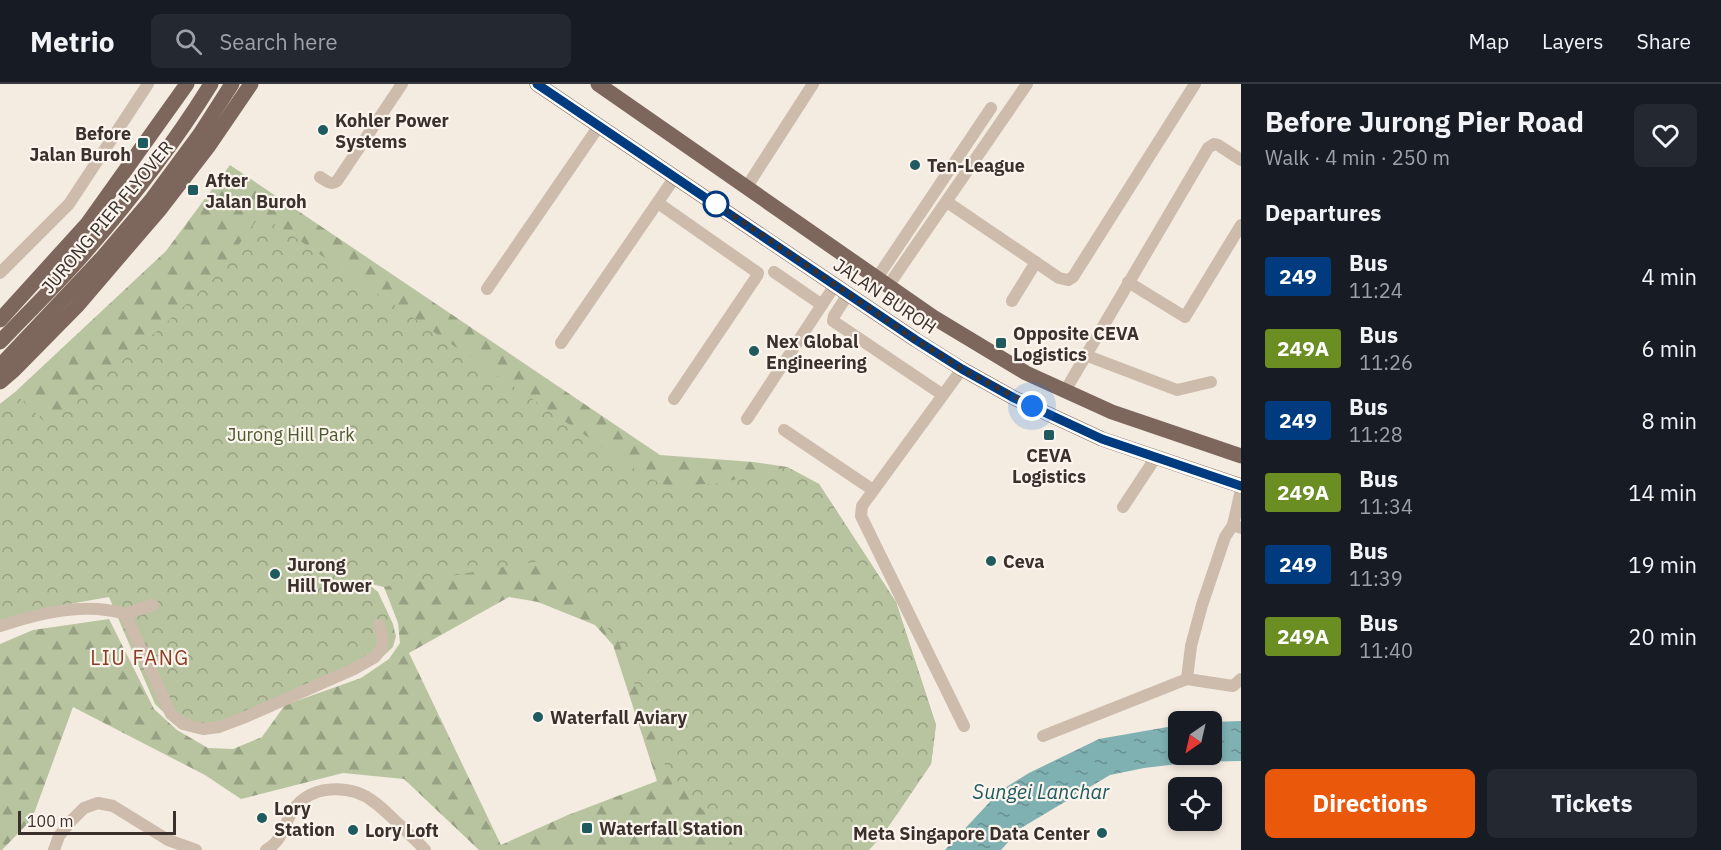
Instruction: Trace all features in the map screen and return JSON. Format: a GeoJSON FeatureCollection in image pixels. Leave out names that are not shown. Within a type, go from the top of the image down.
{"type":"FeatureCollection","features":[{"type":"Feature","properties":{"kind":"main road"},"geometry":{"type":"LineString","coordinates":[[0,320],[87,224],[187,84]]}},
{"type":"Feature","properties":{"kind":"main road","name":"JURONG PIER FLYOVER"},"geometry":{"type":"LineString","coordinates":[[0,342],[87,250],[137,190],[184,127],[211,84]]}},
{"type":"Feature","properties":{"kind":"main road","name":"JURONG PIER FLYOVER"},"geometry":{"type":"LineString","coordinates":[[0,366],[101,259],[152,199],[200,134],[232,84]]}},
{"type":"Feature","properties":{"kind":"main road"},"geometry":{"type":"LineString","coordinates":[[0,382],[77,306],[162,208],[208,147],[251,84]]}},
{"type":"Feature","properties":{"kind":"main road","name":"JALAN BUROH"},"geometry":{"type":"LineString","coordinates":[[537,84],[962,369],[1014,398],[1102,439],[1241,486]]}},
{"type":"Feature","properties":{"kind":"main road","name":"JALAN BUROH"},"geometry":{"type":"LineString","coordinates":[[604,86],[933,317],[1026,373],[1112,412],[1241,456]]}},
{"type":"Feature","properties":{"kind":"street"},"geometry":{"type":"LineString","coordinates":[[0,273],[69,204],[148,84]]}},
{"type":"Feature","properties":{"kind":"street"},"geometry":{"type":"LineString","coordinates":[[320,177],[332,183],[337,181],[402,84]]}},
{"type":"Feature","properties":{"kind":"street"},"geometry":{"type":"LineString","coordinates":[[747,188],[813,84]]}},
{"type":"Feature","properties":{"kind":"street"},"geometry":{"type":"LineString","coordinates":[[882,282],[947,202],[1027,84]]}},
{"type":"Feature","properties":{"kind":"street"},"geometry":{"type":"LineString","coordinates":[[947,202],[1059,278],[1068,280],[1073,277],[1195,84]]}},
{"type":"Feature","properties":{"kind":"street"},"geometry":{"type":"LineString","coordinates":[[882,282],[991,108]]}},
{"type":"Feature","properties":{"kind":"street"},"geometry":{"type":"LineString","coordinates":[[487,289],[599,126]]}},
{"type":"Feature","properties":{"kind":"street"},"geometry":{"type":"LineString","coordinates":[[1065,391],[1208,148],[1214,144],[1241,160]]}},
{"type":"Feature","properties":{"kind":"street"},"geometry":{"type":"LineString","coordinates":[[561,343],[675,177]]}},
{"type":"Feature","properties":{"kind":"street"},"geometry":{"type":"LineString","coordinates":[[658,203],[758,273],[674,399]]}},
{"type":"Feature","properties":{"kind":"street"},"geometry":{"type":"LineString","coordinates":[[1128,282],[1185,317],[1241,225]]}},
{"type":"Feature","properties":{"kind":"street"},"geometry":{"type":"LineString","coordinates":[[1012,301],[1036,262]]}},
{"type":"Feature","properties":{"kind":"street"},"geometry":{"type":"LineString","coordinates":[[774,272],[822,305]]}},
{"type":"Feature","properties":{"kind":"street"},"geometry":{"type":"LineString","coordinates":[[747,419],[835,285]]}},
{"type":"Feature","properties":{"kind":"street"},"geometry":{"type":"LineString","coordinates":[[848,294],[833,321],[943,395]]}},
{"type":"Feature","properties":{"kind":"street"},"geometry":{"type":"LineString","coordinates":[[1086,355],[1177,390],[1211,382]]}},
{"type":"Feature","properties":{"kind":"street"},"geometry":{"type":"LineString","coordinates":[[962,369],[862,506],[861,516],[964,726]]}},
{"type":"Feature","properties":{"kind":"street"},"geometry":{"type":"LineString","coordinates":[[784,430],[873,490]]}},
{"type":"Feature","properties":{"kind":"street"},"geometry":{"type":"LineString","coordinates":[[1123,507],[1156,457]]}},
{"type":"Feature","properties":{"kind":"street"},"geometry":{"type":"LineString","coordinates":[[1187,680],[1191,646],[1202,605],[1225,537],[1237,527],[1241,490]]}},
{"type":"Feature","properties":{"kind":"street"},"geometry":{"type":"LineString","coordinates":[[0,626],[26,617],[70,609],[110,610],[125,614],[153,605]]}},
{"type":"Feature","properties":{"kind":"street"},"geometry":{"type":"LineString","coordinates":[[125,614],[171,714],[183,724],[203,729],[219,727],[243,718],[354,669],[375,657],[383,641],[379,625]]}},
{"type":"Feature","properties":{"kind":"street"},"geometry":{"type":"LineString","coordinates":[[1043,736],[1187,680],[1233,686],[1241,679]]}},
{"type":"Feature","properties":{"kind":"street"},"geometry":{"type":"LineString","coordinates":[[266,850],[282,836],[287,818],[298,804],[312,793],[325,789],[357,793],[373,800],[425,850]]}},
{"type":"Feature","properties":{"kind":"street"},"geometry":{"type":"LineString","coordinates":[[54,850],[59,836],[71,821],[84,808],[98,803],[113,806],[168,840],[196,850]]}},
{"type":"Feature","properties":{"kind":"green space","name":"Jurong Hill Park"},"geometry":{"type":"Polygon","coordinates":[[[230,165],[660,455],[787,467],[819,484],[896,602],[936,725],[931,764],[882,836],[756,746],[802,850],[479,850],[404,779],[343,773],[241,799],[205,775],[73,707],[32,819],[0,850],[0,644],[33,630],[109,619],[154,709],[177,730],[208,748],[233,749],[262,737],[285,705],[361,678],[389,659],[400,643],[398,623],[384,587],[290,545],[292,532],[0,625],[0,404],[166,251],[230,165]],[[509,597],[409,653],[501,845],[568,815],[657,781],[613,645],[595,625],[538,602],[509,597]]]}},
{"type":"Feature","properties":{"kind":"green space","name":"Jurong Hill Park"},"geometry":{"type":"Polygon","coordinates":[[[257,220],[277,225],[645,476],[669,487],[720,483],[787,467],[819,484],[896,602],[936,725],[931,764],[882,836],[869,850],[738,850],[667,770],[618,640],[546,560],[384,587],[367,583],[378,592],[393,624],[396,636],[393,647],[379,660],[234,727],[178,726],[155,704],[109,597],[41,609],[0,625],[0,404],[14,393],[48,425],[163,326],[214,278],[257,220]]]}},
{"type":"Feature","properties":{"kind":"water","name":"Sungei Lanchar"},"geometry":{"type":"Polygon","coordinates":[[[1241,721],[1241,761],[1222,761],[1222,722],[1241,721]]]}},
{"type":"Feature","properties":{"kind":"water","name":"Sungei Lanchar"},"geometry":{"type":"Polygon","coordinates":[[[1168,727],[1169,765],[1110,775],[1021,828],[1001,850],[945,850],[1000,791],[1029,773],[1099,739],[1168,727]]]}},
{"type":"Feature","properties":{"kind":"bus line","name":"249"},"geometry":{"type":"LineString","coordinates":[[537,84],[962,369],[1014,398],[1102,439],[1241,486]]}},
{"type":"Feature","properties":{"kind":"place","name":"Kohler Power Systems"},"geometry":{"type":"Point","coordinates":[323,130]}},
{"type":"Feature","properties":{"kind":"place","name":"Before Jalan Buroh"},"geometry":{"type":"Point","coordinates":[143,143]}},
{"type":"Feature","properties":{"kind":"place","name":"Ten-League"},"geometry":{"type":"Point","coordinates":[915,165]}},
{"type":"Feature","properties":{"kind":"place","name":"After Jalan Buroh"},"geometry":{"type":"Point","coordinates":[193,190]}},
{"type":"Feature","properties":{"kind":"place","name":"Opposite CEVA Logistics"},"geometry":{"type":"Point","coordinates":[1001,343]}},
{"type":"Feature","properties":{"kind":"place","name":"Nex Global Engineering"},"geometry":{"type":"Point","coordinates":[754,351]}},
{"type":"Feature","properties":{"kind":"place","name":"CEVA Logistics"},"geometry":{"type":"Point","coordinates":[1049,435]}},
{"type":"Feature","properties":{"kind":"place","name":"Ceva"},"geometry":{"type":"Point","coordinates":[991,561]}},
{"type":"Feature","properties":{"kind":"place","name":"Jurong Hill Tower"},"geometry":{"type":"Point","coordinates":[275,574]}},
{"type":"Feature","properties":{"kind":"place","name":"Waterfall Aviary"},"geometry":{"type":"Point","coordinates":[538,717]}},
{"type":"Feature","properties":{"kind":"place","name":"Lory Station"},"geometry":{"type":"Point","coordinates":[262,818]}},
{"type":"Feature","properties":{"kind":"place","name":"Waterfall Station"},"geometry":{"type":"Point","coordinates":[587,828]}},
{"type":"Feature","properties":{"kind":"place","name":"Lory Loft"},"geometry":{"type":"Point","coordinates":[353,830]}},
{"type":"Feature","properties":{"kind":"place","name":"Meta Singapore Data Center"},"geometry":{"type":"Point","coordinates":[1102,833]}},
{"type":"Feature","properties":{"kind":"district","name":"LIU FANG"},"geometry":{"type":"Point","coordinates":[140,657]}},
{"type":"Feature","properties":{"kind":"route"},"geometry":{"type":"LineString","coordinates":[[716,204],[708,198],[916,340],[962,369],[1032,406]]}}]}
